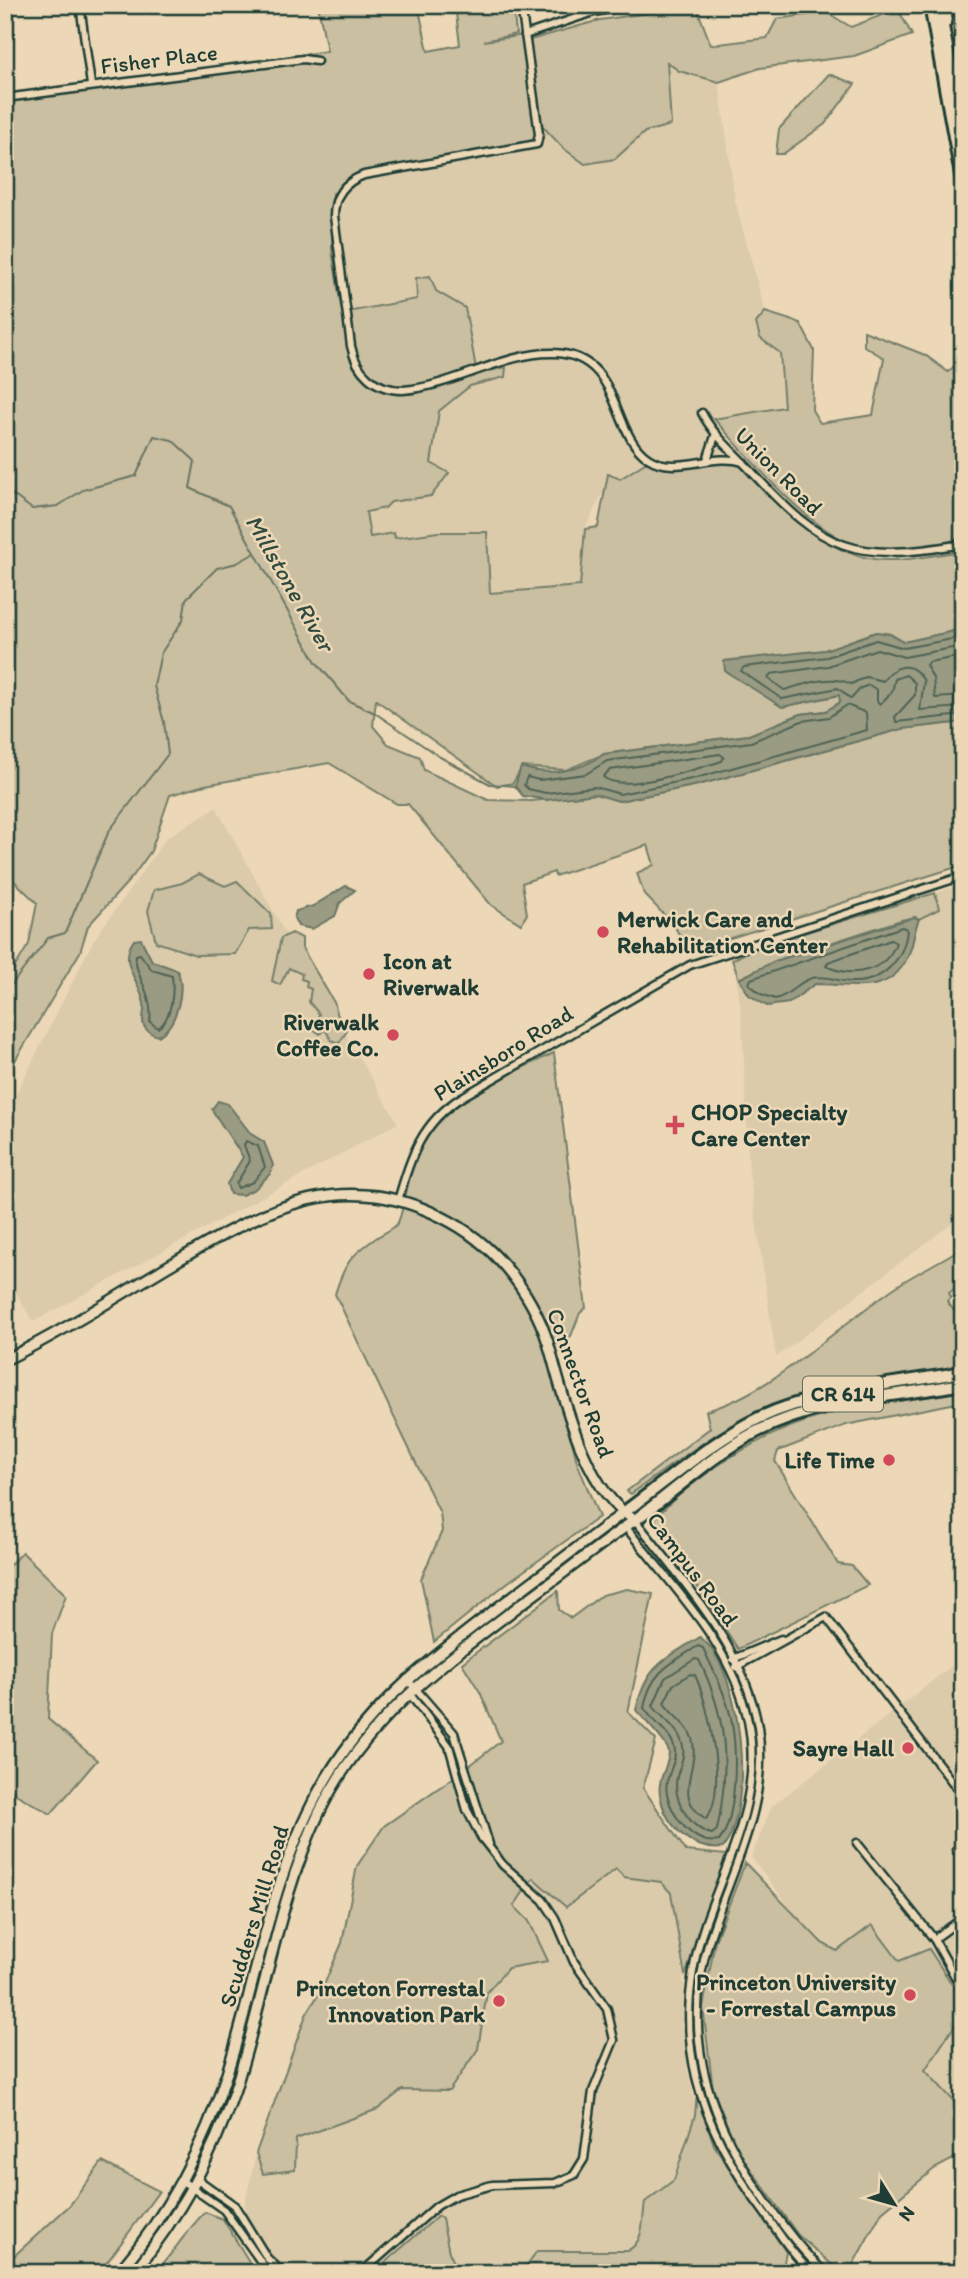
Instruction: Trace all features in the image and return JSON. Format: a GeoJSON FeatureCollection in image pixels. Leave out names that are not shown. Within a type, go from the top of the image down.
{"type":"FeatureCollection","features":[{"type":"Feature","properties":{"kind":"highway"},"geometry":{"type":"LineString","coordinates":[[930,5],[963,186]]}},
{"type":"Feature","properties":{"kind":"highway"},"geometry":{"type":"LineString","coordinates":[[939,5],[963,132]]}},
{"type":"Feature","properties":{"kind":"highway"},"geometry":{"type":"LineString","coordinates":[[944,29],[948,5]]}},
{"type":"Feature","properties":{"kind":"highway","name":"CR 614"},"geometry":{"type":"LineString","coordinates":[[623,1513],[713,1446],[762,1417],[813,1399],[963,1372]]}},
{"type":"Feature","properties":{"kind":"highway","name":"CR 614"},"geometry":{"type":"LineString","coordinates":[[630,1523],[758,1431],[818,1409],[963,1381]]}},
{"type":"Feature","properties":{"kind":"main road"},"geometry":{"type":"LineString","coordinates":[[5,1360],[267,1211],[298,1201],[332,1195],[363,1195],[398,1201]]}},
{"type":"Feature","properties":{"kind":"main road","name":"Connector Road"},"geometry":{"type":"LineString","coordinates":[[398,1201],[437,1214],[478,1240],[525,1293],[548,1342],[566,1410],[582,1452],[623,1513]]}},
{"type":"Feature","properties":{"kind":"main road","name":"Campus Road"},"geometry":{"type":"LineString","coordinates":[[623,1513],[630,1523]]}},
{"type":"Feature","properties":{"kind":"main road","name":"Scudders Mill Road"},"geometry":{"type":"LineString","coordinates":[[118,2273],[167,2207],[214,2111],[281,1883],[301,1827],[339,1758],[374,1712],[404,1681],[623,1513]]}},
{"type":"Feature","properties":{"kind":"main road","name":"Scudders Mill Road"},"geometry":{"type":"LineString","coordinates":[[133,2273],[158,2240],[194,2182],[235,2089],[282,1915],[320,1812],[364,1742],[411,1689],[630,1523]]}},
{"type":"Feature","properties":{"kind":"street"},"geometry":{"type":"LineString","coordinates":[[80,5],[92,85]]}},
{"type":"Feature","properties":{"kind":"street"},"geometry":{"type":"LineString","coordinates":[[521,5],[538,142],[531,147],[369,174],[352,180],[342,189],[336,200],[334,216],[354,359],[373,382],[398,390],[541,354],[571,356],[589,365],[601,377],[637,447],[645,456],[667,464],[730,458],[743,461]]}},
{"type":"Feature","properties":{"kind":"street"},"geometry":{"type":"LineString","coordinates":[[525,35],[594,12],[633,5]]}},
{"type":"Feature","properties":{"kind":"street","name":"Fisher Place"},"geometry":{"type":"LineString","coordinates":[[5,98],[303,59],[317,61]]}},
{"type":"Feature","properties":{"kind":"street","name":"Union Road"},"geometry":{"type":"LineString","coordinates":[[702,414],[716,433],[795,517],[817,533],[841,545],[867,552],[895,554],[962,544]]}},
{"type":"Feature","properties":{"kind":"street"},"geometry":{"type":"LineString","coordinates":[[707,460],[714,446],[716,433]]}},
{"type":"Feature","properties":{"kind":"street","name":"Plainsboro Road"},"geometry":{"type":"LineString","coordinates":[[398,1201],[417,1142],[440,1112],[627,1000],[708,958],[963,876]]}},
{"type":"Feature","properties":{"kind":"street","name":"Campus Road"},"geometry":{"type":"LineString","coordinates":[[630,1523],[731,1660]]}},
{"type":"Feature","properties":{"kind":"street","name":"Campus Road"},"geometry":{"type":"LineString","coordinates":[[630,1523],[731,1660],[758,1728],[760,1780],[749,1836],[715,1924],[703,1965],[698,2015],[704,2074],[721,2130],[735,2157],[803,2251],[826,2273]]}},
{"type":"Feature","properties":{"kind":"street"},"geometry":{"type":"LineString","coordinates":[[735,1667],[826,1617],[963,1796]]}},
{"type":"Feature","properties":{"kind":"street"},"geometry":{"type":"LineString","coordinates":[[731,1660],[766,1643],[785,1638]]}},
{"type":"Feature","properties":{"kind":"street","name":"Campus Road"},"geometry":{"type":"LineString","coordinates":[[735,1667],[749,1728],[751,1787],[744,1822],[705,1924],[694,1966],[690,2021],[694,2072],[709,2121],[730,2165],[794,2253],[812,2273]]}},
{"type":"Feature","properties":{"kind":"street"},"geometry":{"type":"LineString","coordinates":[[404,1681],[454,1733],[492,1852]]}},
{"type":"Feature","properties":{"kind":"street"},"geometry":{"type":"LineString","coordinates":[[364,2273],[437,2206],[456,2195],[492,2185],[561,2182],[574,2175],[583,2160],[591,2100],[614,2040],[610,2017],[574,1962],[548,1907],[492,1852],[464,1803],[449,1746],[411,1689]]}},
{"type":"Feature","properties":{"kind":"street"},"geometry":{"type":"LineString","coordinates":[[464,1803],[474,1800]]}},
{"type":"Feature","properties":{"kind":"street"},"geometry":{"type":"LineString","coordinates":[[857,1843],[934,1940],[963,1991]]}},
{"type":"Feature","properties":{"kind":"street"},"geometry":{"type":"LineString","coordinates":[[963,1844],[956,1850],[963,1859]]}},
{"type":"Feature","properties":{"kind":"street"},"geometry":{"type":"LineString","coordinates":[[934,1940],[963,1918]]}},
{"type":"Feature","properties":{"kind":"street"},"geometry":{"type":"LineString","coordinates":[[181,2180],[194,2182],[232,2203],[267,2258],[283,2273]]}},
{"type":"Feature","properties":{"kind":"street"},"geometry":{"type":"LineString","coordinates":[[194,2182],[229,2214],[269,2273]]}},
{"type":"Feature","properties":{"kind":"shaded area"},"geometry":{"type":"Polygon","coordinates":[[[318,5],[418,5],[428,51],[460,45],[455,5],[513,5],[516,34],[484,41],[525,35],[531,71],[530,40],[600,20],[696,6],[711,45],[767,38],[777,19],[826,12],[851,27],[898,9],[912,35],[854,56],[760,68],[719,82],[679,71],[667,62],[671,125],[645,132],[615,159],[585,164],[563,148],[537,120],[539,134],[534,147],[350,181],[340,192],[333,193],[332,250],[342,313],[417,299],[416,278],[430,276],[436,291],[465,308],[477,374],[506,367],[505,377],[470,386],[439,411],[431,463],[449,473],[431,496],[391,502],[385,508],[366,512],[370,537],[394,533],[395,538],[438,532],[487,532],[490,593],[580,586],[585,529],[598,527],[608,474],[620,479],[645,463],[739,459],[787,510],[822,539],[842,550],[863,557],[887,560],[963,551],[963,629],[904,642],[890,634],[876,632],[825,650],[724,662],[782,707],[840,695],[840,703],[826,711],[800,714],[749,735],[604,754],[566,770],[522,767],[513,783],[497,786],[376,700],[373,726],[388,744],[420,757],[424,770],[488,800],[532,801],[596,794],[619,801],[698,785],[902,729],[963,722],[963,865],[689,951],[673,924],[644,894],[637,873],[654,865],[648,845],[555,876],[554,872],[522,883],[527,914],[521,924],[491,905],[408,804],[397,804],[329,763],[205,785],[170,795],[151,851],[133,876],[88,926],[80,952],[13,1064],[5,1068],[5,983],[29,944],[37,903],[5,872],[5,99],[327,51],[318,5]]]}},
{"type":"Feature","properties":{"kind":"shaded area"},"geometry":{"type":"Polygon","coordinates":[[[659,57],[679,71],[719,82],[735,200],[766,315],[760,338],[780,352],[784,408],[712,420],[739,459],[620,479],[601,496],[585,529],[581,586],[441,597],[295,511],[359,381],[337,223],[350,181],[534,147],[537,119],[659,57]]]}},
{"type":"Feature","properties":{"kind":"shaded area"},"geometry":{"type":"Polygon","coordinates":[[[829,74],[855,84],[825,124],[783,154],[776,154],[779,129],[829,74]]]}},
{"type":"Feature","properties":{"kind":"shaded area"},"geometry":{"type":"Polygon","coordinates":[[[765,312],[800,323],[814,350],[812,410],[820,423],[873,415],[884,358],[864,346],[864,331],[925,355],[948,372],[963,358],[963,532],[956,540],[891,550],[870,549],[849,543],[806,515],[785,496],[714,419],[784,407],[780,353],[760,338],[756,323],[765,312]]]}},
{"type":"Feature","properties":{"kind":"shaded area"},"geometry":{"type":"Polygon","coordinates":[[[216,807],[287,936],[398,1123],[33,1322],[5,1274],[5,1116],[93,941],[167,837],[216,807]]]}},
{"type":"Feature","properties":{"kind":"shaded area"},"geometry":{"type":"Polygon","coordinates":[[[199,874],[225,886],[237,881],[271,914],[272,929],[249,930],[235,954],[196,955],[156,942],[148,911],[154,890],[182,883],[199,874]]]}},
{"type":"Feature","properties":{"kind":"shaded area"},"geometry":{"type":"Polygon","coordinates":[[[963,884],[963,1215],[776,1357],[749,1173],[742,1021],[734,960],[963,884]]]}},
{"type":"Feature","properties":{"kind":"shaded area"},"geometry":{"type":"Polygon","coordinates":[[[935,893],[939,909],[919,919],[915,917],[901,920],[775,961],[739,979],[732,960],[757,947],[935,893]]]}},
{"type":"Feature","properties":{"kind":"shaded area"},"geometry":{"type":"Polygon","coordinates":[[[292,933],[302,938],[302,948],[335,1004],[336,1012],[347,1031],[339,1043],[331,1040],[325,1029],[320,1034],[313,1029],[319,1014],[309,1002],[311,989],[306,987],[307,981],[301,979],[302,974],[289,968],[280,985],[272,981],[281,938],[292,933]]]}},
{"type":"Feature","properties":{"kind":"shaded area"},"geometry":{"type":"Polygon","coordinates":[[[554,1053],[586,1308],[580,1313],[571,1336],[549,1347],[577,1462],[599,1517],[507,1583],[434,1642],[421,1579],[442,1531],[440,1513],[335,1294],[342,1274],[355,1254],[397,1224],[414,1162],[424,1141],[438,1124],[472,1095],[554,1053]]]}},
{"type":"Feature","properties":{"kind":"shaded area"},"geometry":{"type":"Polygon","coordinates":[[[963,1247],[963,1282],[949,1293],[951,1297],[947,1301],[963,1323],[963,1366],[850,1385],[783,1402],[723,1430],[631,1494],[627,1491],[710,1428],[706,1411],[732,1402],[757,1388],[903,1282],[963,1247]]]}},
{"type":"Feature","properties":{"kind":"shaded area"},"geometry":{"type":"Polygon","coordinates":[[[963,1391],[963,1408],[956,1403],[846,1425],[778,1451],[775,1461],[838,1564],[852,1566],[868,1585],[738,1649],[654,1519],[711,1470],[755,1443],[802,1422],[877,1404],[963,1391]]]}},
{"type":"Feature","properties":{"kind":"shaded area"},"geometry":{"type":"Polygon","coordinates":[[[22,1552],[66,1595],[52,1634],[48,1719],[97,1760],[51,1814],[5,1788],[5,1570],[22,1552]]]}},
{"type":"Feature","properties":{"kind":"shaded area"},"geometry":{"type":"Polygon","coordinates":[[[627,1589],[653,1594],[628,1712],[656,1740],[643,1788],[686,1851],[727,1855],[685,1976],[671,1893],[661,1882],[624,1877],[616,1869],[566,1907],[533,1878],[514,1906],[529,1921],[548,1961],[508,1968],[487,1992],[478,2049],[449,2091],[402,2090],[378,2109],[296,2139],[295,2170],[263,2174],[256,2153],[306,2015],[323,1987],[342,1943],[357,1866],[384,1826],[460,1773],[451,1744],[427,1711],[430,1708],[450,1734],[464,1770],[501,1741],[480,1692],[462,1663],[558,1591],[559,1610],[571,1618],[602,1595],[627,1589]]]}},
{"type":"Feature","properties":{"kind":"shaded area","name":"Princeton University - Forrestal Campus"},"geometry":{"type":"Polygon","coordinates":[[[963,1657],[963,2133],[751,1857],[772,1806],[963,1657]]]}},
{"type":"Feature","properties":{"kind":"shaded area","name":"Princeton Forrestal Innovation Park"},"geometry":{"type":"Polygon","coordinates":[[[554,1806],[624,1877],[661,1882],[671,1893],[684,1984],[683,2027],[688,2072],[703,2136],[646,2247],[466,2273],[260,2273],[251,2261],[245,2203],[256,2153],[306,2015],[323,1987],[342,1943],[357,1866],[554,1806]]]}},
{"type":"Feature","properties":{"kind":"shaded area"},"geometry":{"type":"Polygon","coordinates":[[[745,1863],[822,1943],[837,1951],[872,1925],[899,1961],[929,1949],[963,2002],[963,2013],[925,2070],[963,2111],[963,2154],[934,2169],[882,2212],[851,2268],[838,2270],[798,2235],[737,2150],[713,2089],[703,2008],[715,1941],[745,1863]]]}},
{"type":"Feature","properties":{"kind":"shaded area"},"geometry":{"type":"Polygon","coordinates":[[[281,1890],[280,1906],[242,2053],[223,2110],[199,2166],[222,2106],[281,1890]]]}},
{"type":"Feature","properties":{"kind":"shaded area"},"geometry":{"type":"Polygon","coordinates":[[[697,2093],[714,2145],[786,2252],[782,2273],[521,2273],[537,2251],[627,2251],[633,2247],[642,2230],[645,2202],[674,2180],[695,2115],[697,2093]]]}},
{"type":"Feature","properties":{"kind":"shaded area"},"geometry":{"type":"Polygon","coordinates":[[[102,2162],[159,2191],[100,2272],[5,2273],[5,2249],[15,2255],[70,2205],[102,2162]]]}},
{"type":"Feature","properties":{"kind":"shaded area"},"geometry":{"type":"Polygon","coordinates":[[[205,2212],[223,2219],[256,2273],[155,2273],[205,2212]]]}},
{"type":"Feature","properties":{"kind":"shaded area"},"geometry":{"type":"Polygon","coordinates":[[[438,2216],[442,2219],[449,2252],[459,2273],[373,2273],[438,2216]]]}},
{"type":"Feature","properties":{"kind":"water"},"geometry":{"type":"Polygon","coordinates":[[[963,629],[963,722],[902,729],[698,785],[619,801],[595,794],[547,800],[523,796],[515,786],[521,767],[543,772],[564,771],[585,765],[604,754],[749,735],[801,714],[826,711],[840,702],[839,695],[782,707],[725,671],[724,661],[825,650],[876,632],[890,634],[904,642],[963,629]]]}},
{"type":"Feature","properties":{"kind":"water"},"geometry":{"type":"Polygon","coordinates":[[[346,886],[355,890],[340,903],[335,916],[312,929],[298,926],[294,918],[296,911],[313,906],[346,886]]]}},
{"type":"Feature","properties":{"kind":"water"},"geometry":{"type":"Polygon","coordinates":[[[915,917],[919,919],[903,966],[882,983],[870,986],[815,984],[789,1003],[767,1006],[749,995],[739,979],[775,961],[915,917]]]}},
{"type":"Feature","properties":{"kind":"water"},"geometry":{"type":"Polygon","coordinates":[[[141,939],[152,961],[177,970],[180,978],[180,997],[175,1016],[158,1036],[144,1026],[144,1004],[129,965],[129,948],[134,940],[141,939]]]}},
{"type":"Feature","properties":{"kind":"water"},"geometry":{"type":"Polygon","coordinates":[[[218,1101],[228,1104],[251,1134],[264,1142],[273,1165],[270,1174],[255,1189],[242,1195],[230,1194],[227,1184],[243,1157],[212,1109],[218,1101]]]}},
{"type":"Feature","properties":{"kind":"water"},"geometry":{"type":"Polygon","coordinates":[[[700,1637],[715,1654],[726,1678],[735,1707],[740,1739],[739,1802],[733,1828],[723,1848],[701,1846],[691,1841],[667,1816],[660,1788],[668,1748],[636,1710],[645,1683],[658,1665],[700,1637]]]}},
{"type":"Feature","properties":{"kind":"waterway","name":"Millstone River"},"geometry":{"type":"LineString","coordinates":[[5,489],[32,509],[58,506],[83,490],[136,476],[154,436],[172,440],[195,461],[190,488],[229,506],[316,662],[349,701],[375,713],[440,757],[490,784],[515,786]]}},
{"type":"Feature","properties":{"kind":"waterway"},"geometry":{"type":"LineString","coordinates":[[5,993],[48,938],[65,933],[109,831],[168,754],[164,722],[154,686],[161,653],[183,620],[186,599],[217,568],[237,563],[255,553]]}},
{"type":"Feature","properties":{"kind":"place","name":"Merwick Care and Rehabilitation Center"},"geometry":{"type":"Point","coordinates":[603,932]}},
{"type":"Feature","properties":{"kind":"place","name":"Icon at Riverwalk"},"geometry":{"type":"Point","coordinates":[369,974]}},
{"type":"Feature","properties":{"kind":"place","name":"Riverwalk Coffee Co."},"geometry":{"type":"Point","coordinates":[393,1035]}},
{"type":"Feature","properties":{"kind":"place","name":"CHOP Specialty Care Center"},"geometry":{"type":"Point","coordinates":[675,1125]}},
{"type":"Feature","properties":{"kind":"place","name":"Life Time"},"geometry":{"type":"Point","coordinates":[889,1460]}},
{"type":"Feature","properties":{"kind":"place","name":"Sayre Hall"},"geometry":{"type":"Point","coordinates":[908,1748]}},
{"type":"Feature","properties":{"kind":"place","name":"Princeton University - Forrestal Campus"},"geometry":{"type":"Point","coordinates":[910,1995]}},
{"type":"Feature","properties":{"kind":"place","name":"Princeton Forrestal Innovation Park"},"geometry":{"type":"Point","coordinates":[499,2001]}}]}
